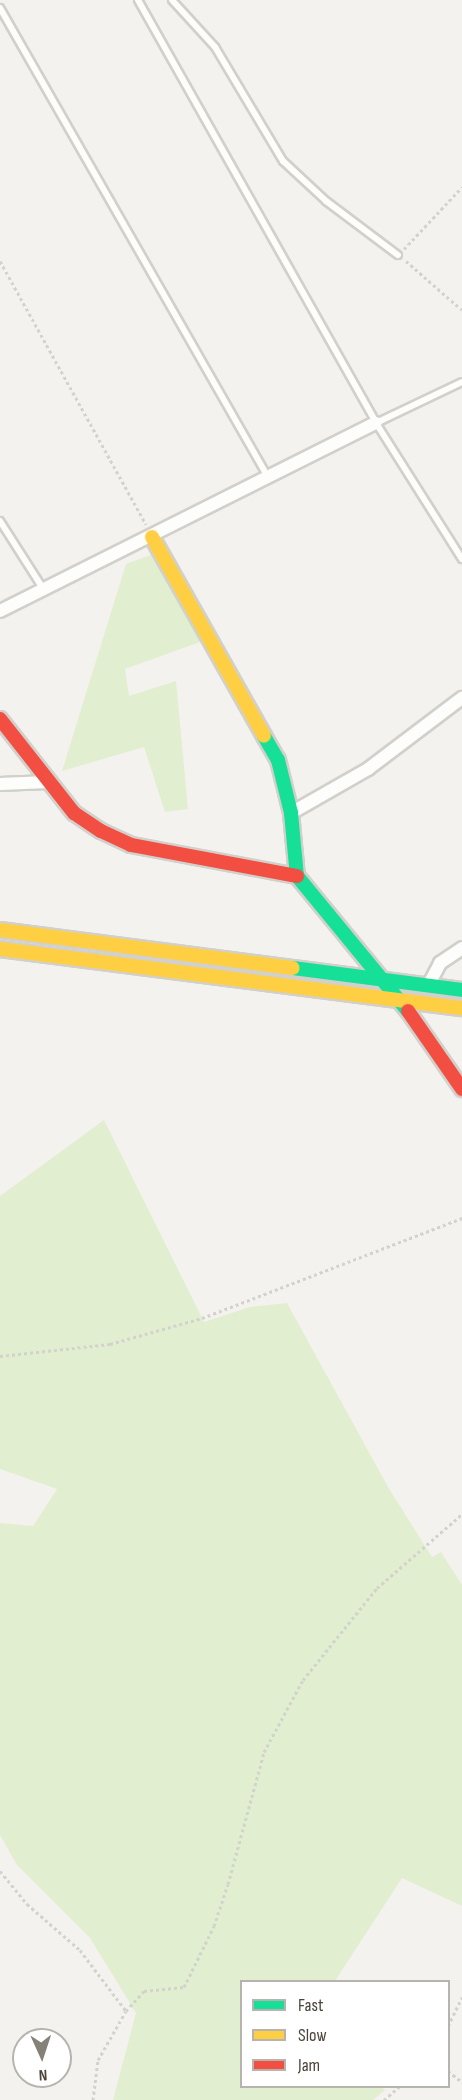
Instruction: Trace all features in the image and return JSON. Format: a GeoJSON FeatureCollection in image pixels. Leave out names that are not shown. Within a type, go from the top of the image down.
{"type":"FeatureCollection","features":[{"type":"Feature","properties":{"kind":"street"},"geometry":{"type":"LineString","coordinates":[[0,611],[376,423]]}},
{"type":"Feature","properties":{"kind":"street"},"geometry":{"type":"LineString","coordinates":[[152,537],[278,760],[291,813],[297,876],[400,1000],[462,1089]]}},
{"type":"Feature","properties":{"kind":"street"},"geometry":{"type":"LineString","coordinates":[[291,813],[368,769],[462,698]]}},
{"type":"Feature","properties":{"kind":"street"},"geometry":{"type":"LineString","coordinates":[[0,718],[74,813],[101,831],[131,845],[297,876]]}},
{"type":"Feature","properties":{"kind":"street"},"geometry":{"type":"LineString","coordinates":[[0,784],[48,782]]}},
{"type":"Feature","properties":{"kind":"street"},"geometry":{"type":"LineString","coordinates":[[0,930],[462,990]]}},
{"type":"Feature","properties":{"kind":"street"},"geometry":{"type":"LineString","coordinates":[[428,986],[440,963],[462,948]]}},
{"type":"Feature","properties":{"kind":"street"},"geometry":{"type":"LineString","coordinates":[[0,949],[462,1008]]}},
{"type":"Feature","properties":{"kind":"lane"},"geometry":{"type":"LineString","coordinates":[[138,0],[376,423],[462,559]]}},
{"type":"Feature","properties":{"kind":"lane"},"geometry":{"type":"LineString","coordinates":[[172,0],[215,47],[283,161],[326,201],[398,255]]}},
{"type":"Feature","properties":{"kind":"lane"},"geometry":{"type":"LineString","coordinates":[[0,8],[268,478]]}},
{"type":"Feature","properties":{"kind":"lane"},"geometry":{"type":"LineString","coordinates":[[376,423],[462,382]]}},
{"type":"Feature","properties":{"kind":"lane"},"geometry":{"type":"LineString","coordinates":[[0,521],[44,590]]}},
{"type":"Feature","properties":{"kind":"path"},"geometry":{"type":"LineString","coordinates":[[462,186],[398,255],[462,310]]}},
{"type":"Feature","properties":{"kind":"path"},"geometry":{"type":"LineString","coordinates":[[0,261],[152,537]]}},
{"type":"Feature","properties":{"kind":"path"},"geometry":{"type":"LineString","coordinates":[[0,1356],[110,1344],[202,1318],[462,1218]]}},
{"type":"Feature","properties":{"kind":"path"},"geometry":{"type":"LineString","coordinates":[[93,2100],[98,2060],[126,2011],[144,1991],[184,1987],[221,1905],[264,1752],[303,1680],[377,1588],[462,1514]]}},
{"type":"Feature","properties":{"kind":"path"},"geometry":{"type":"LineString","coordinates":[[0,1871],[27,1904],[80,1950],[126,2011]]}},
{"type":"Feature","properties":{"kind":"path"},"geometry":{"type":"LineString","coordinates":[[450,2022],[462,1997]]}},
{"type":"Feature","properties":{"kind":"path"},"geometry":{"type":"LineString","coordinates":[[450,2073],[462,2082]]}},
{"type":"Feature","properties":{"kind":"path"},"geometry":{"type":"LineString","coordinates":[[384,2100],[398,2088]]}},
{"type":"Feature","properties":{"kind":"green space"},"geometry":{"type":"Polygon","coordinates":[[[153,554],[200,642],[125,669],[129,696],[176,681],[188,809],[165,812],[144,747],[62,771],[126,564],[153,554]]]}},
{"type":"Feature","properties":{"kind":"green space"},"geometry":{"type":"Polygon","coordinates":[[[104,1120],[204,1322],[250,1307],[287,1303],[388,1487],[432,1557],[441,1552],[462,1585],[462,1906],[402,1878],[336,1980],[240,1980],[240,2088],[382,2088],[385,2090],[373,2100],[113,2100],[136,2013],[90,1938],[17,1865],[0,1835],[0,1523],[33,1526],[57,1489],[0,1469],[0,1196],[104,1120]]]}},
{"type":"Feature","properties":{"kind":"traffic: fast"},"geometry":{"type":"LineString","coordinates":[[264,736],[278,760],[291,813],[297,876],[408,1011]]}},
{"type":"Feature","properties":{"kind":"traffic: fast"},"geometry":{"type":"LineString","coordinates":[[293,968],[462,990]]}},
{"type":"Feature","properties":{"kind":"traffic: slow"},"geometry":{"type":"LineString","coordinates":[[152,537],[264,736]]}},
{"type":"Feature","properties":{"kind":"traffic: slow"},"geometry":{"type":"LineString","coordinates":[[0,930],[293,968]]}},
{"type":"Feature","properties":{"kind":"traffic: slow"},"geometry":{"type":"LineString","coordinates":[[0,949],[462,1008]]}},
{"type":"Feature","properties":{"kind":"traffic: jam"},"geometry":{"type":"LineString","coordinates":[[0,719],[74,813],[101,831],[131,845],[297,876]]}},
{"type":"Feature","properties":{"kind":"traffic: jam"},"geometry":{"type":"LineString","coordinates":[[408,1011],[462,1089]]}}]}
